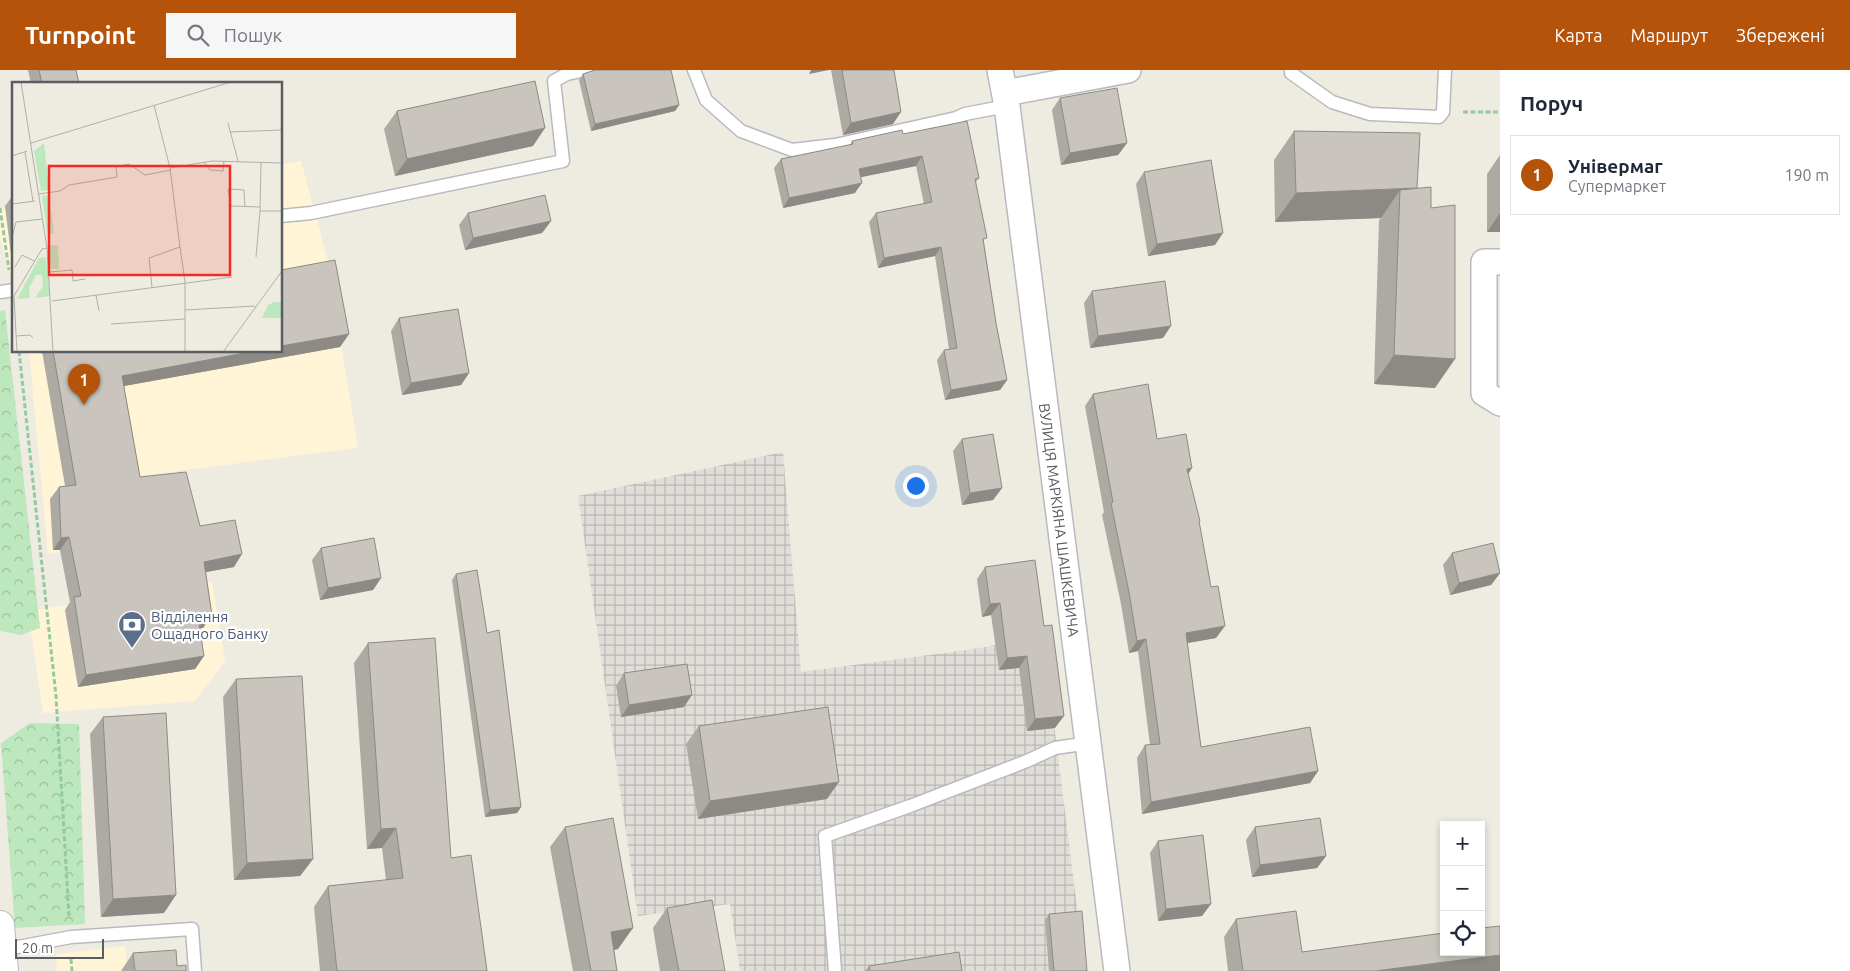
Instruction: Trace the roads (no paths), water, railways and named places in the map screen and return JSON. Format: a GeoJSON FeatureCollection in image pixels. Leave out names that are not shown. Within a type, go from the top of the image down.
{"type":"FeatureCollection","features":[{"type":"Feature","properties":{"kind":"street"},"geometry":{"type":"LineString","coordinates":[[1004,90],[1128,70]]}},
{"type":"Feature","properties":{"kind":"street","name":"ВУЛИЦЯ МАРКІЯНА ШАШКЕВИЧА"},"geometry":{"type":"LineString","coordinates":[[1004,90],[1117,971]]}},
{"type":"Feature","properties":{"kind":"street"},"geometry":{"type":"LineString","coordinates":[[1500,262],[1484,262],[1484,393],[1500,403]]}},
{"type":"Feature","properties":{"kind":"lane"},"geometry":{"type":"LineString","coordinates":[[282,216],[320,211],[563,161],[554,82],[567,74],[586,70]]}},
{"type":"Feature","properties":{"kind":"lane"},"geometry":{"type":"LineString","coordinates":[[694,70],[706,100],[741,131],[792,150],[835,145],[956,118],[1004,90]]}},
{"type":"Feature","properties":{"kind":"lane"},"geometry":{"type":"LineString","coordinates":[[1291,70],[1291,72],[1332,102],[1370,114],[1439,117],[1443,112],[1445,70]]}},
{"type":"Feature","properties":{"kind":"lane"},"geometry":{"type":"LineString","coordinates":[[835,971],[825,836],[910,806],[1027,761],[1055,748],[1089,743]]}},
{"type":"Feature","properties":{"kind":"lane"},"geometry":{"type":"LineString","coordinates":[[2,949],[71,937],[192,929],[195,971]]}},
{"type":"Feature","properties":{"kind":"place","name":"Універмаг"},"geometry":{"type":"Point","coordinates":[84,405]}},
{"type":"Feature","properties":{"kind":"place","name":"Відділення Ощадного Банку"},"geometry":{"type":"Point","coordinates":[132,649]}}]}
